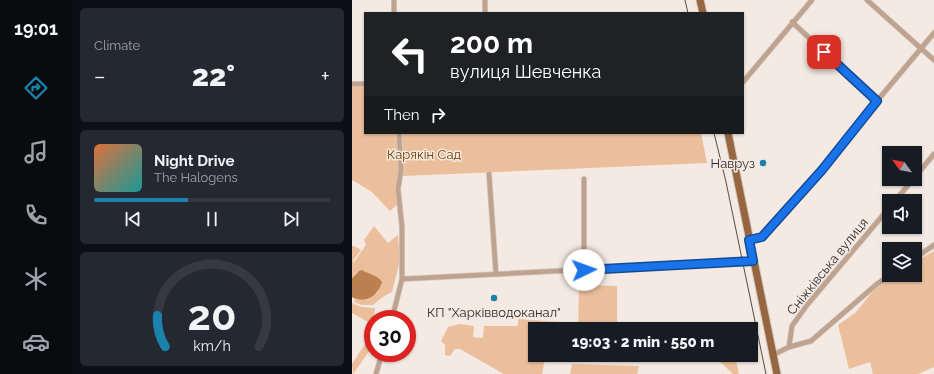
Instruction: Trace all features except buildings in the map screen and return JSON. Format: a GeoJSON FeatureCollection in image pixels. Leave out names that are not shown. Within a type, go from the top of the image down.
{"type":"FeatureCollection","features":[{"type":"Feature","properties":{"kind":"main road"},"geometry":{"type":"LineString","coordinates":[[700,0],[703,12]]}},
{"type":"Feature","properties":{"kind":"main road"},"geometry":{"type":"LineString","coordinates":[[728,134],[777,374]]}},
{"type":"Feature","properties":{"kind":"street"},"geometry":{"type":"LineString","coordinates":[[394,0],[394,12]]}},
{"type":"Feature","properties":{"kind":"street"},"geometry":{"type":"LineString","coordinates":[[485,0],[485,12]]}},
{"type":"Feature","properties":{"kind":"street"},"geometry":{"type":"LineString","coordinates":[[744,81],[812,0]]}},
{"type":"Feature","properties":{"kind":"street"},"geometry":{"type":"LineString","coordinates":[[867,0],[934,60]]}},
{"type":"Feature","properties":{"kind":"street"},"geometry":{"type":"LineString","coordinates":[[792,22],[877,101]]}},
{"type":"Feature","properties":{"kind":"street"},"geometry":{"type":"LineString","coordinates":[[749,240],[762,237],[822,170],[934,33]]}},
{"type":"Feature","properties":{"kind":"street"},"geometry":{"type":"LineString","coordinates":[[352,84],[364,84]]}},
{"type":"Feature","properties":{"kind":"street"},"geometry":{"type":"LineString","coordinates":[[394,310],[402,279],[402,227],[398,189],[401,170],[399,134]]}},
{"type":"Feature","properties":{"kind":"street"},"geometry":{"type":"LineString","coordinates":[[922,168],[934,154]]}},
{"type":"Feature","properties":{"kind":"street"},"geometry":{"type":"LineString","coordinates":[[488,174],[496,274]]}},
{"type":"Feature","properties":{"kind":"street"},"geometry":{"type":"LineString","coordinates":[[584,179],[584,270]]}},
{"type":"Feature","properties":{"kind":"street"},"geometry":{"type":"LineString","coordinates":[[901,194],[907,186]]}},
{"type":"Feature","properties":{"kind":"street","name":"Сніжківська вулиця"},"geometry":{"type":"LineString","coordinates":[[789,347],[792,326],[807,305],[882,216]]}},
{"type":"Feature","properties":{"kind":"street"},"geometry":{"type":"LineString","coordinates":[[922,253],[934,245]]}},
{"type":"Feature","properties":{"kind":"street"},"geometry":{"type":"LineString","coordinates":[[402,279],[753,261]]}},
{"type":"Feature","properties":{"kind":"street"},"geometry":{"type":"LineString","coordinates":[[773,355],[789,347],[811,341],[882,281]]}},
{"type":"Feature","properties":{"kind":"street"},"geometry":{"type":"LineString","coordinates":[[376,374],[379,362]]}},
{"type":"Feature","properties":{"kind":"green space"},"geometry":{"type":"Polygon","coordinates":[[[352,86],[364,86],[364,134],[397,134],[399,151],[397,195],[399,203],[390,211],[372,192],[352,180],[352,86]]]}},
{"type":"Feature","properties":{"kind":"green space","name":"Карякін Сад"},"geometry":{"type":"Polygon","coordinates":[[[402,134],[701,134],[707,163],[403,176],[402,134]]]}},
{"type":"Feature","properties":{"kind":"green space"},"geometry":{"type":"Polygon","coordinates":[[[374,226],[388,243],[398,235],[400,261],[392,292],[384,296],[373,305],[362,305],[354,302],[355,299],[352,298],[364,300],[369,299],[378,292],[378,278],[362,270],[356,273],[352,278],[353,261],[354,262],[366,245],[364,240],[374,226]]]}},
{"type":"Feature","properties":{"kind":"green space"},"geometry":{"type":"Polygon","coordinates":[[[352,246],[354,246],[361,250],[353,261],[352,246]]]}},
{"type":"Feature","properties":{"kind":"green space"},"geometry":{"type":"Polygon","coordinates":[[[934,251],[934,367],[918,374],[873,374],[870,362],[849,369],[838,325],[855,313],[874,290],[885,282],[922,282],[922,258],[934,251]]]}},
{"type":"Feature","properties":{"kind":"green space"},"geometry":{"type":"Polygon","coordinates":[[[579,285],[617,286],[617,322],[578,322],[579,285]]]}},
{"type":"Feature","properties":{"kind":"green space"},"geometry":{"type":"Polygon","coordinates":[[[352,303],[362,307],[375,308],[375,310],[364,310],[364,320],[352,313],[352,303]]]}},
{"type":"Feature","properties":{"kind":"green space"},"geometry":{"type":"Polygon","coordinates":[[[518,319],[558,322],[528,322],[528,362],[544,362],[542,374],[504,374],[460,349],[455,349],[450,356],[445,355],[445,345],[441,341],[448,327],[459,324],[474,326],[473,337],[483,338],[484,326],[518,326],[518,319]]]}},
{"type":"Feature","properties":{"kind":"green space"},"geometry":{"type":"Polygon","coordinates":[[[364,346],[364,358],[353,374],[352,364],[364,346]]]}},
{"type":"Feature","properties":{"kind":"green space"},"geometry":{"type":"Polygon","coordinates":[[[720,362],[736,362],[739,374],[733,374],[720,362]]]}},
{"type":"Feature","properties":{"kind":"green space"},"geometry":{"type":"Polygon","coordinates":[[[572,364],[639,366],[637,374],[570,374],[572,364]]]}},
{"type":"Feature","properties":{"kind":"shaded area"},"geometry":{"type":"Polygon","coordinates":[[[362,270],[381,280],[382,282],[374,295],[370,298],[362,300],[352,297],[352,278],[362,270]]]}},
{"type":"Feature","properties":{"kind":"tram line"},"geometry":{"type":"LineString","coordinates":[[685,0],[688,12]]}},
{"type":"Feature","properties":{"kind":"tram line"},"geometry":{"type":"LineString","coordinates":[[714,134],[726,182],[766,374]]}},
{"type":"Feature","properties":{"kind":"place","name":"Навруз"},"geometry":{"type":"Point","coordinates":[763,163]}},
{"type":"Feature","properties":{"kind":"place","name":"КП \"Харківводоканал\""},"geometry":{"type":"Point","coordinates":[494,298]}},
{"type":"Feature","properties":{"kind":"route"},"geometry":{"type":"LineString","coordinates":[[584,270],[753,261],[749,240],[762,237],[822,170],[877,101],[824,52]]}}]}
